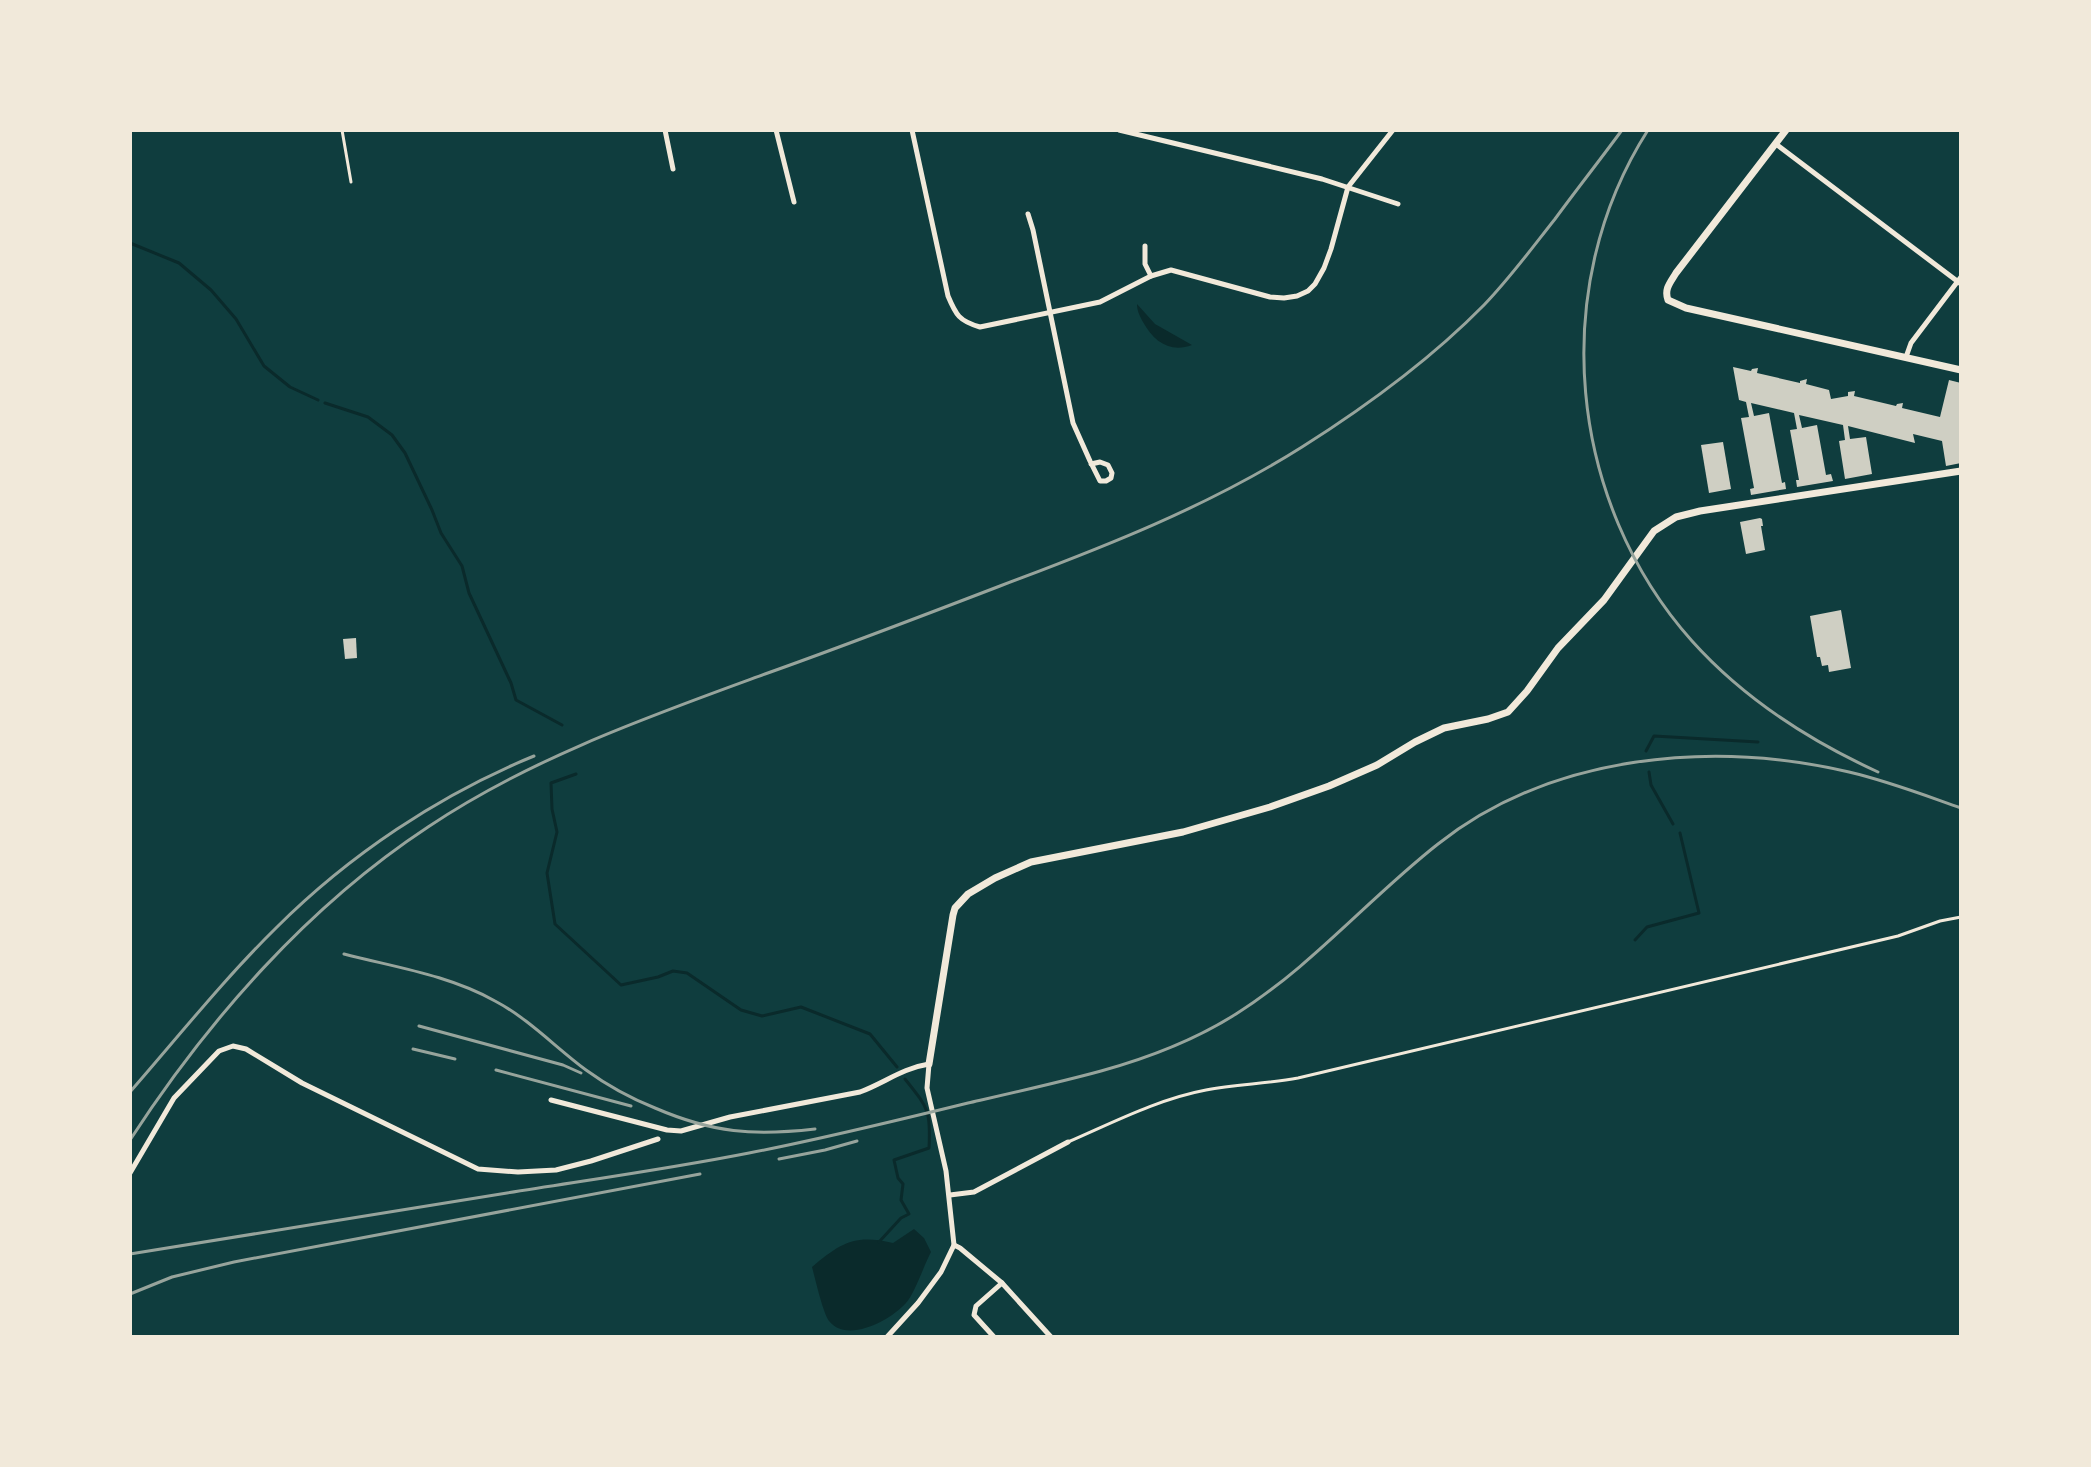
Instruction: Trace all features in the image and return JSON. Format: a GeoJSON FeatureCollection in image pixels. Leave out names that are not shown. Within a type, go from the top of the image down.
{"type":"FeatureCollection","features":[{"type":"Feature","properties":{"kind":"street"},"geometry":{"type":"LineString","coordinates":[[665,130],[673,169]]}},
{"type":"Feature","properties":{"kind":"street"},"geometry":{"type":"LineString","coordinates":[[776,130],[794,202]]}},
{"type":"Feature","properties":{"kind":"street"},"geometry":{"type":"LineString","coordinates":[[912,130],[948,296],[955,312],[966,323],[980,327],[1107,299],[1164,271],[1179,271],[1270,297],[1303,294],[1312,288],[1324,268],[1348,187],[1393,130]]}},
{"type":"Feature","properties":{"kind":"street"},"geometry":{"type":"LineString","coordinates":[[1119,130],[1348,187],[1398,204]]}},
{"type":"Feature","properties":{"kind":"street"},"geometry":{"type":"LineString","coordinates":[[1786,130],[1676,273],[1667,286],[1668,300],[1686,308],[1961,370]]}},
{"type":"Feature","properties":{"kind":"street"},"geometry":{"type":"LineString","coordinates":[[1776,144],[1960,281],[1911,343],[1906,357]]}},
{"type":"Feature","properties":{"kind":"street"},"geometry":{"type":"LineString","coordinates":[[1028,214],[1073,423],[1091,464]]}},
{"type":"Feature","properties":{"kind":"street"},"geometry":{"type":"LineString","coordinates":[[1145,246],[1145,264],[1151,276]]}},
{"type":"Feature","properties":{"kind":"street"},"geometry":{"type":"LineString","coordinates":[[887,1337],[941,1272],[954,1245],[950,1195],[927,1083],[950,925],[955,908],[968,894],[1031,862],[1183,832],[1270,807],[1377,765],[1444,728],[1508,712],[1516,706],[1558,648],[1604,600],[1654,531],[1676,517],[1961,471]]}},
{"type":"Feature","properties":{"kind":"street"},"geometry":{"type":"LineString","coordinates":[[130,1173],[174,1098],[219,1051],[233,1046],[246,1049],[302,1083],[478,1169],[518,1172],[556,1170],[658,1139]]}},
{"type":"Feature","properties":{"kind":"street"},"geometry":{"type":"LineString","coordinates":[[551,1100],[681,1131],[730,1117],[846,1096],[874,1087],[911,1067],[929,1064]]}},
{"type":"Feature","properties":{"kind":"street"},"geometry":{"type":"LineString","coordinates":[[950,1195],[974,1192],[1068,1142]]}},
{"type":"Feature","properties":{"kind":"street"},"geometry":{"type":"LineString","coordinates":[[954,1245],[1002,1283],[1051,1337]]}},
{"type":"Feature","properties":{"kind":"street"},"geometry":{"type":"LineString","coordinates":[[994,1337],[974,1315],[976,1306],[1002,1283]]}},
{"type":"Feature","properties":{"kind":"lane"},"geometry":{"type":"LineString","coordinates":[[342,130],[351,182]]}},
{"type":"Feature","properties":{"kind":"lane"},"geometry":{"type":"LineString","coordinates":[[1068,1142],[1193,1093],[1298,1078],[1872,943],[1961,917]]}},
{"type":"Feature","properties":{"kind":"water"},"geometry":{"type":"Polygon","coordinates":[[[1137,304],[1155,324],[1192,345],[1177,348],[1163,344],[1143,322],[1137,304]]]}},
{"type":"Feature","properties":{"kind":"water"},"geometry":{"type":"Polygon","coordinates":[[[914,1229],[924,1238],[931,1252],[906,1303],[869,1327],[857,1330],[837,1328],[829,1321],[812,1267],[840,1246],[858,1240],[893,1243],[914,1229]]]}},
{"type":"Feature","properties":{"kind":"building"},"geometry":{"type":"Polygon","coordinates":[[[1733,367],[1751,371],[1758,368],[1757,373],[1800,383],[1807,379],[1806,384],[1829,390],[1831,399],[1848,396],[1848,392],[1855,391],[1854,396],[1896,406],[1903,403],[1902,408],[1940,417],[1949,380],[1961,383],[1961,463],[1946,466],[1942,441],[1913,434],[1915,443],[1848,426],[1850,439],[1866,437],[1872,474],[1845,479],[1839,441],[1845,440],[1843,425],[1799,415],[1802,428],[1817,425],[1826,475],[1831,474],[1833,481],[1797,487],[1796,480],[1799,480],[1790,430],[1797,429],[1794,413],[1751,403],[1754,416],[1769,413],[1782,483],[1785,482],[1786,489],[1751,495],[1750,489],[1754,488],[1741,418],[1749,417],[1746,402],[1739,400],[1733,367]]]}},
{"type":"Feature","properties":{"kind":"building"},"geometry":{"type":"Polygon","coordinates":[[[1723,442],[1731,489],[1709,493],[1701,445],[1723,442]]]}},
{"type":"Feature","properties":{"kind":"building"},"geometry":{"type":"Polygon","coordinates":[[[1760,518],[1765,550],[1746,554],[1740,522],[1760,518]]]}},
{"type":"Feature","properties":{"kind":"building"},"geometry":{"type":"Polygon","coordinates":[[[1841,610],[1851,668],[1829,672],[1828,665],[1822,666],[1820,657],[1817,657],[1810,616],[1841,610]]]}},
{"type":"Feature","properties":{"kind":"building"},"geometry":{"type":"Polygon","coordinates":[[[356,638],[357,658],[345,659],[343,639],[356,638]]]}},
{"type":"Feature","properties":{"kind":"waterway"},"geometry":{"type":"LineString","coordinates":[[130,243],[179,263],[211,290],[236,319],[264,366],[290,387],[318,400]]}},
{"type":"Feature","properties":{"kind":"waterway"},"geometry":{"type":"LineString","coordinates":[[325,403],[368,417],[392,435],[405,453],[441,533],[462,566],[469,593],[516,700],[562,725]]}},
{"type":"Feature","properties":{"kind":"waterway"},"geometry":{"type":"LineString","coordinates":[[1646,751],[1654,736],[1758,742]]}},
{"type":"Feature","properties":{"kind":"waterway"},"geometry":{"type":"LineString","coordinates":[[1649,772],[1651,785],[1673,824]]}},
{"type":"Feature","properties":{"kind":"waterway"},"geometry":{"type":"LineString","coordinates":[[576,774],[551,783],[557,832],[547,873],[555,924],[621,985],[673,971],[687,973],[741,1010],[762,1016],[801,1007],[870,1034],[897,1067]]}},
{"type":"Feature","properties":{"kind":"waterway"},"geometry":{"type":"LineString","coordinates":[[1635,940],[1647,927],[1699,913],[1680,833]]}},
{"type":"Feature","properties":{"kind":"waterway"},"geometry":{"type":"LineString","coordinates":[[879,1242],[901,1218],[909,1214],[901,1200],[903,1184],[898,1178],[894,1160],[929,1148],[926,1110],[905,1079]]}},
{"type":"Feature","properties":{"kind":"railway"},"geometry":{"type":"LineString","coordinates":[[130,1140],[193,1052],[263,968],[342,892],[428,827],[508,780],[592,740],[1078,556],[1192,507],[1266,469],[1374,398],[1464,325],[1521,263],[1622,130]]}},
{"type":"Feature","properties":{"kind":"railway"},"geometry":{"type":"LineString","coordinates":[[1648,130],[1616,192],[1595,257],[1585,324],[1586,393],[1597,460],[1619,525],[1650,586],[1712,662],[1755,700],[1802,732],[1878,772]]}},
{"type":"Feature","properties":{"kind":"railway"},"geometry":{"type":"LineString","coordinates":[[130,1092],[257,947],[334,876],[430,808],[534,756]]}},
{"type":"Feature","properties":{"kind":"railway"},"geometry":{"type":"LineString","coordinates":[[130,1254],[749,1153],[1051,1084],[1136,1060],[1204,1032],[1263,995],[1315,954],[1438,844],[1483,814],[1531,790],[1582,773],[1635,762],[1689,757],[1743,757],[1797,762],[1849,772],[1961,808]]}},
{"type":"Feature","properties":{"kind":"railway"},"geometry":{"type":"LineString","coordinates":[[344,954],[421,973],[477,992],[519,1016],[619,1091],[676,1116],[696,1123],[752,1132],[815,1129]]}},
{"type":"Feature","properties":{"kind":"railway"},"geometry":{"type":"LineString","coordinates":[[419,1026],[563,1065],[581,1073]]}},
{"type":"Feature","properties":{"kind":"railway"},"geometry":{"type":"LineString","coordinates":[[413,1049],[455,1059]]}},
{"type":"Feature","properties":{"kind":"railway"},"geometry":{"type":"LineString","coordinates":[[496,1070],[631,1106]]}},
{"type":"Feature","properties":{"kind":"railway"},"geometry":{"type":"LineString","coordinates":[[779,1159],[857,1141]]}},
{"type":"Feature","properties":{"kind":"railway"},"geometry":{"type":"LineString","coordinates":[[130,1294],[172,1277],[234,1262],[700,1174]]}}]}
